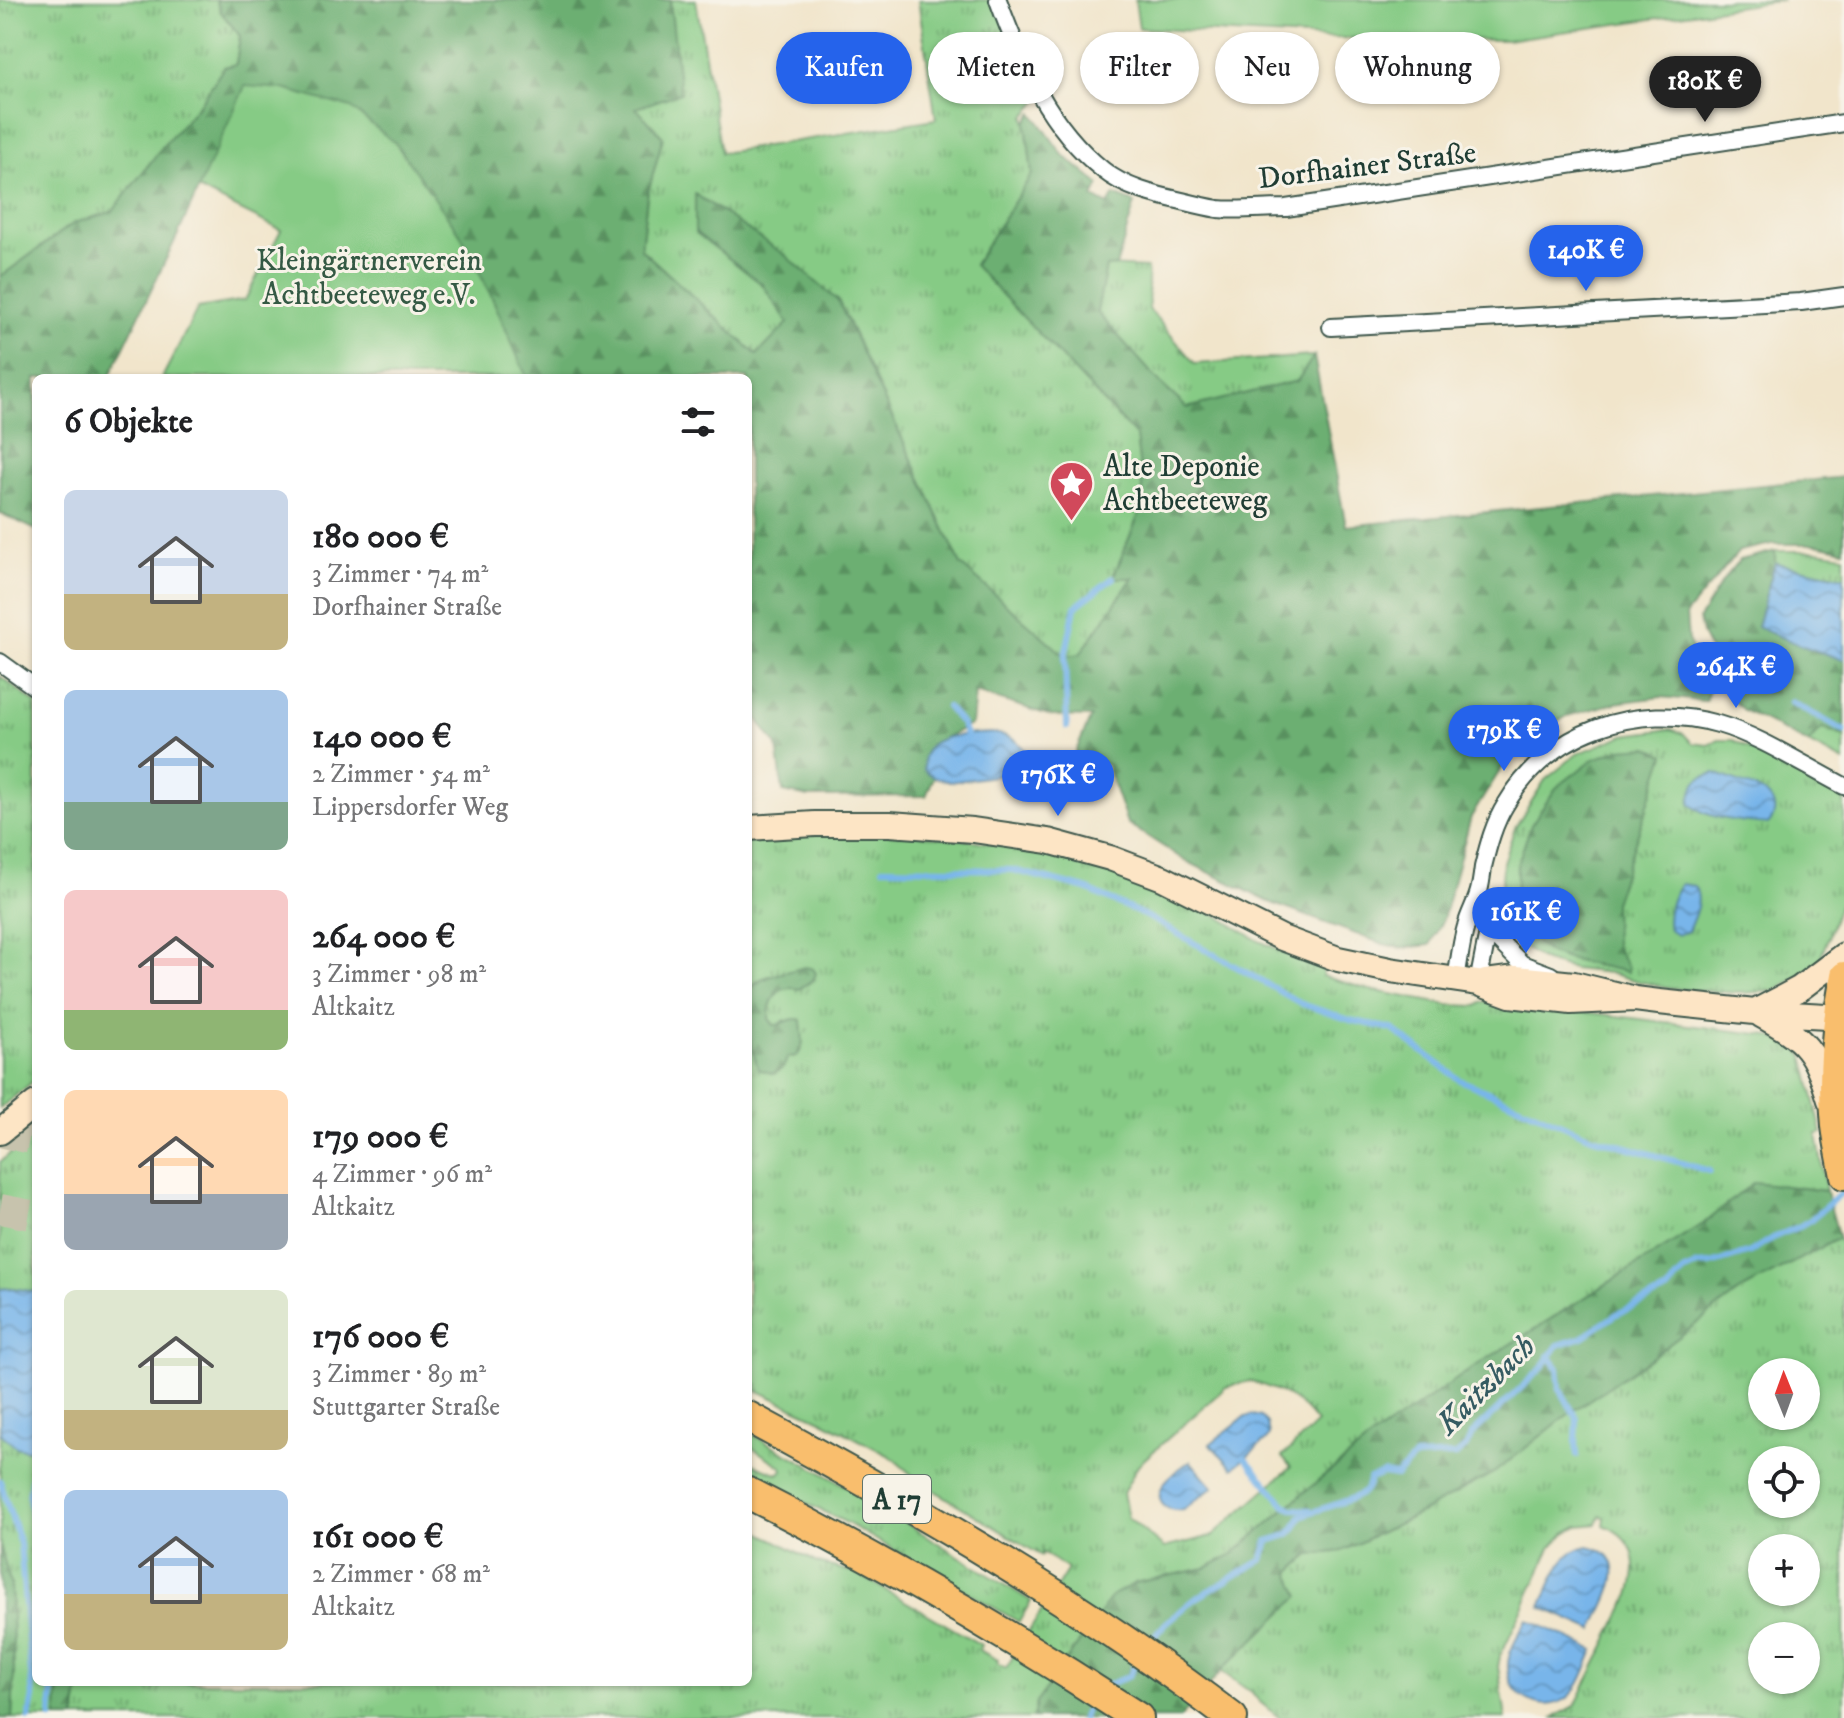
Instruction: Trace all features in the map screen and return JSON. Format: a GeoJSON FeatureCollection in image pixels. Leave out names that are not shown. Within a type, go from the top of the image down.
{"type":"FeatureCollection","features":[{"type":"Feature","properties":{"kind":"highway","name":"A 17"},"geometry":{"type":"LineString","coordinates":[[752,1419],[877,1486],[1043,1587],[1221,1709]]}},
{"type":"Feature","properties":{"kind":"highway","name":"A 17"},"geometry":{"type":"LineString","coordinates":[[752,1495],[855,1548],[1012,1638],[1138,1718]]}},
{"type":"Feature","properties":{"kind":"main road"},"geometry":{"type":"LineString","coordinates":[[752,828],[890,824],[973,830],[1048,841],[1110,858],[1163,878],[1282,938],[1338,959],[1467,981],[1510,995],[1571,1002],[1635,999]]}},
{"type":"Feature","properties":{"kind":"main road"},"geometry":{"type":"LineString","coordinates":[[1755,1012],[1799,989],[1844,955]]}},
{"type":"Feature","properties":{"kind":"main road"},"geometry":{"type":"LineString","coordinates":[[1834,1121],[1834,1057],[1844,975]]}},
{"type":"Feature","properties":{"kind":"main road"},"geometry":{"type":"LineString","coordinates":[[1467,981],[1516,978],[1574,984],[1635,999],[1755,1012],[1841,1017]]}},
{"type":"Feature","properties":{"kind":"main road"},"geometry":{"type":"LineString","coordinates":[[1755,1012],[1796,1036],[1809,1048],[1823,1077],[1844,1176]]}},
{"type":"Feature","properties":{"kind":"main road"},"geometry":{"type":"LineString","coordinates":[[0,1132],[32,1106]]}},
{"type":"Feature","properties":{"kind":"street","name":"Dorfhainer Straße"},"geometry":{"type":"LineString","coordinates":[[998,0],[1017,50],[1042,97],[1064,133],[1093,162],[1119,181],[1151,194],[1219,209],[1286,208],[1844,123]]}},
{"type":"Feature","properties":{"kind":"street"},"geometry":{"type":"LineString","coordinates":[[1331,327],[1801,302],[1844,296]]}},
{"type":"Feature","properties":{"kind":"street"},"geometry":{"type":"LineString","coordinates":[[0,662],[32,685]]}},
{"type":"Feature","properties":{"kind":"street"},"geometry":{"type":"LineString","coordinates":[[1467,981],[1466,926],[1479,891],[1493,832],[1505,805],[1523,780],[1565,742],[1610,723],[1656,717],[1688,719],[1719,724],[1762,742],[1844,786]]}},
{"type":"Feature","properties":{"kind":"street"},"geometry":{"type":"LineString","coordinates":[[1479,891],[1489,927],[1522,964],[1574,984]]}},
{"type":"Feature","properties":{"kind":"street"},"geometry":{"type":"LineString","coordinates":[[1467,981],[1489,927]]}},
{"type":"Feature","properties":{"kind":"green space"},"geometry":{"type":"Polygon","coordinates":[[[0,0],[216,0],[221,12],[240,36],[236,64],[164,145],[112,212],[74,223],[0,277],[0,0]]]}},
{"type":"Feature","properties":{"kind":"green space"},"geometry":{"type":"Polygon","coordinates":[[[216,0],[670,0],[680,93],[636,108],[663,137],[647,196],[641,249],[757,355],[788,323],[762,284],[695,232],[695,194],[784,254],[838,301],[961,565],[1065,656],[1080,654],[1133,578],[1113,578],[1144,502],[1136,436],[974,265],[1032,174],[1026,122],[1033,113],[1063,155],[1100,185],[1093,197],[1108,205],[1114,195],[1135,203],[1116,266],[1106,267],[1097,312],[1162,385],[1187,408],[1297,381],[1314,356],[1346,526],[1844,477],[1844,550],[1816,544],[1772,544],[1739,551],[1686,614],[1688,640],[1711,686],[1705,701],[1660,697],[1615,703],[1567,716],[1525,743],[1501,769],[1471,817],[1443,919],[1430,945],[1402,948],[1383,944],[1269,902],[1184,860],[1127,823],[1106,764],[1075,753],[1091,717],[1052,716],[975,692],[972,724],[930,745],[924,770],[934,777],[926,796],[809,797],[783,792],[777,746],[752,712],[752,374],[525,374],[460,234],[395,143],[351,108],[283,89],[245,87],[111,374],[32,374],[32,528],[0,513],[0,277],[74,223],[112,212],[199,105],[224,67],[236,64],[240,36],[221,12],[216,0]]]}},
{"type":"Feature","properties":{"kind":"green space"},"geometry":{"type":"Polygon","coordinates":[[[670,0],[696,0],[721,153],[936,119],[934,104],[1036,104],[1025,116],[1032,174],[974,265],[1136,436],[1144,503],[1113,577],[1133,577],[1080,655],[1065,657],[961,565],[838,300],[695,232],[762,284],[789,323],[757,356],[641,249],[647,196],[663,137],[635,108],[679,93],[670,0]]]}},
{"type":"Feature","properties":{"kind":"green space"},"geometry":{"type":"Polygon","coordinates":[[[918,0],[998,0],[1013,32],[928,32],[928,66],[918,0]]]}},
{"type":"Feature","properties":{"kind":"green space"},"geometry":{"type":"Polygon","coordinates":[[[1135,0],[1783,0],[1506,40],[1500,40],[1500,32],[1335,32],[1335,38],[1319,38],[1319,32],[1139,28],[1135,0]]]}},
{"type":"Feature","properties":{"kind":"green space","name":"Kleingärtnerverein Achtbeeteweg e.V."},"geometry":{"type":"Polygon","coordinates":[[[245,86],[283,89],[351,108],[395,143],[460,234],[525,374],[164,374],[198,308],[245,300],[281,230],[198,189],[245,86]]]}},
{"type":"Feature","properties":{"kind":"green space"},"geometry":{"type":"Polygon","coordinates":[[[1106,266],[1147,268],[1149,309],[1195,364],[1314,356],[1298,381],[1187,408],[1096,312],[1106,266]]]}},
{"type":"Feature","properties":{"kind":"green space"},"geometry":{"type":"Polygon","coordinates":[[[1775,551],[1817,551],[1844,555],[1844,577],[1775,563],[1775,551]]]}},
{"type":"Feature","properties":{"kind":"green space"},"geometry":{"type":"Polygon","coordinates":[[[1775,551],[1775,563],[1757,627],[1844,660],[1844,736],[1823,728],[1808,743],[1743,710],[1731,699],[1702,634],[1699,619],[1723,580],[1740,560],[1775,551]]]}},
{"type":"Feature","properties":{"kind":"green space"},"geometry":{"type":"Polygon","coordinates":[[[0,676],[32,701],[32,1082],[0,1108],[0,676]]]}},
{"type":"Feature","properties":{"kind":"green space"},"geometry":{"type":"Polygon","coordinates":[[[1823,728],[1844,736],[1844,762],[1808,743],[1823,728]]]}},
{"type":"Feature","properties":{"kind":"green space"},"geometry":{"type":"Polygon","coordinates":[[[1671,729],[1684,734],[1692,743],[1708,745],[1719,740],[1733,740],[1844,796],[1844,891],[1834,921],[1818,965],[1774,991],[1739,993],[1677,989],[1609,973],[1573,969],[1544,961],[1520,945],[1505,922],[1501,899],[1503,862],[1515,828],[1545,780],[1577,754],[1624,735],[1671,729]]]}},
{"type":"Feature","properties":{"kind":"green space"},"geometry":{"type":"Polygon","coordinates":[[[1648,747],[1665,755],[1614,903],[1615,946],[1628,972],[1550,953],[1526,935],[1516,911],[1517,866],[1531,825],[1556,788],[1592,760],[1619,749],[1648,747]]]}},
{"type":"Feature","properties":{"kind":"green space"},"geometry":{"type":"Polygon","coordinates":[[[841,833],[919,835],[1043,852],[1109,866],[1216,915],[1259,941],[1324,969],[1322,976],[1370,990],[1448,1005],[1477,1006],[1483,1002],[1498,1001],[1766,1035],[1792,1044],[1804,1056],[1822,1133],[1817,1134],[1826,1191],[1754,1183],[1704,1223],[1474,1367],[1374,1436],[1232,1555],[1206,1568],[1135,1583],[1036,1703],[1033,1718],[75,1718],[79,1686],[752,1686],[752,1528],[818,1563],[856,1573],[981,1645],[979,1650],[1006,1668],[1068,1569],[919,1481],[890,1456],[756,1390],[758,1385],[752,1381],[752,1045],[784,1063],[788,1057],[797,1056],[802,1035],[785,1020],[774,1025],[769,1019],[770,1005],[779,991],[799,989],[814,980],[781,975],[764,978],[752,987],[752,839],[841,833]],[[1250,1381],[1226,1387],[1138,1465],[1123,1493],[1128,1518],[1164,1548],[1212,1536],[1291,1467],[1282,1457],[1317,1423],[1295,1400],[1250,1381]]]}},
{"type":"Feature","properties":{"kind":"green space"},"geometry":{"type":"Polygon","coordinates":[[[805,967],[816,973],[814,979],[799,989],[780,991],[773,1000],[769,1019],[774,1025],[793,1019],[801,1020],[803,1043],[797,1056],[788,1057],[783,1068],[774,1074],[758,1069],[752,1049],[752,988],[776,974],[805,967]]]}},
{"type":"Feature","properties":{"kind":"green space"},"geometry":{"type":"Polygon","coordinates":[[[32,1135],[32,1291],[0,1289],[0,1162],[32,1135]]]}},
{"type":"Feature","properties":{"kind":"green space"},"geometry":{"type":"Polygon","coordinates":[[[1754,1182],[1826,1191],[1839,1238],[1741,1290],[1647,1361],[1571,1412],[1495,1472],[1342,1551],[1309,1555],[1290,1573],[1300,1596],[1225,1667],[1180,1718],[1033,1718],[1036,1703],[1113,1595],[1135,1583],[1206,1568],[1232,1555],[1374,1436],[1474,1367],[1704,1223],[1754,1182]]]}},
{"type":"Feature","properties":{"kind":"green space"},"geometry":{"type":"Polygon","coordinates":[[[1839,1238],[1844,1255],[1844,1718],[1553,1718],[1575,1706],[1633,1584],[1635,1563],[1629,1545],[1623,1537],[1604,1525],[1605,1517],[1600,1516],[1597,1524],[1578,1526],[1565,1533],[1551,1548],[1500,1656],[1498,1667],[1506,1718],[1280,1718],[1221,1671],[1290,1573],[1310,1555],[1342,1551],[1495,1472],[1571,1412],[1647,1361],[1741,1290],[1839,1238]]]}},
{"type":"Feature","properties":{"kind":"green space"},"geometry":{"type":"Polygon","coordinates":[[[0,1433],[16,1447],[32,1451],[32,1686],[58,1686],[57,1718],[12,1718],[11,1586],[0,1546],[0,1433]]]}},
{"type":"Feature","properties":{"kind":"green space"},"geometry":{"type":"Polygon","coordinates":[[[752,1434],[848,1487],[1031,1601],[1019,1622],[847,1523],[752,1477],[752,1464],[779,1474],[782,1467],[752,1448],[752,1434]]]}},
{"type":"Feature","properties":{"kind":"green space"},"geometry":{"type":"Polygon","coordinates":[[[0,1546],[11,1586],[12,1718],[0,1718],[0,1546]]]}},
{"type":"Feature","properties":{"kind":"green space"},"geometry":{"type":"Polygon","coordinates":[[[58,1686],[79,1686],[75,1718],[57,1718],[58,1686]]]}},
{"type":"Feature","properties":{"kind":"water"},"geometry":{"type":"Polygon","coordinates":[[[1775,563],[1844,577],[1844,660],[1757,627],[1775,563]]]}},
{"type":"Feature","properties":{"kind":"water"},"geometry":{"type":"Polygon","coordinates":[[[990,733],[1009,737],[1025,750],[1023,765],[1016,773],[950,782],[924,770],[924,756],[934,743],[952,736],[990,733]]]}},
{"type":"Feature","properties":{"kind":"water"},"geometry":{"type":"Polygon","coordinates":[[[1715,773],[1768,796],[1774,810],[1768,824],[1717,817],[1690,804],[1696,783],[1715,773]]]}},
{"type":"Feature","properties":{"kind":"water"},"geometry":{"type":"Polygon","coordinates":[[[1681,884],[1694,886],[1698,903],[1688,931],[1677,935],[1669,930],[1668,918],[1672,900],[1681,884]]]}},
{"type":"Feature","properties":{"kind":"water"},"geometry":{"type":"Polygon","coordinates":[[[0,1289],[32,1291],[32,1451],[16,1447],[0,1433],[0,1289]]]}},
{"type":"Feature","properties":{"kind":"water"},"geometry":{"type":"Polygon","coordinates":[[[1252,1415],[1261,1417],[1267,1423],[1269,1435],[1233,1468],[1210,1444],[1243,1418],[1252,1415]]]}},
{"type":"Feature","properties":{"kind":"water"},"geometry":{"type":"Polygon","coordinates":[[[1190,1461],[1213,1487],[1183,1510],[1165,1507],[1160,1494],[1165,1482],[1190,1461]]]}},
{"type":"Feature","properties":{"kind":"water"},"geometry":{"type":"Polygon","coordinates":[[[1588,1546],[1603,1551],[1611,1559],[1614,1570],[1610,1594],[1593,1630],[1541,1607],[1563,1561],[1578,1549],[1588,1546]]]}},
{"type":"Feature","properties":{"kind":"water"},"geometry":{"type":"Polygon","coordinates":[[[1527,1619],[1594,1650],[1576,1689],[1566,1699],[1546,1705],[1536,1703],[1519,1693],[1513,1685],[1509,1676],[1510,1653],[1527,1619]]]}},
{"type":"Feature","properties":{"kind":"waterway"},"geometry":{"type":"LineString","coordinates":[[1067,727],[1065,657],[1075,607],[1113,578]]}},
{"type":"Feature","properties":{"kind":"waterway"},"geometry":{"type":"LineString","coordinates":[[1791,702],[1844,731]]}},
{"type":"Feature","properties":{"kind":"waterway"},"geometry":{"type":"LineString","coordinates":[[947,707],[961,723],[966,735]]}},
{"type":"Feature","properties":{"kind":"waterway"},"geometry":{"type":"LineString","coordinates":[[883,868],[1013,870],[1086,889],[1148,917],[1302,1004],[1350,1020],[1392,1029],[1460,1080],[1589,1136],[1709,1171]]}},
{"type":"Feature","properties":{"kind":"waterway","name":"Kaitzbach"},"geometry":{"type":"LineString","coordinates":[[1145,1647],[1166,1623],[1195,1599],[1262,1560],[1268,1541],[1289,1534],[1301,1516],[1361,1494],[1370,1479],[1383,1474],[1396,1476],[1415,1457],[1456,1455],[1466,1447],[1472,1434],[1542,1368],[1558,1345],[1583,1337],[1617,1314],[1667,1291],[1685,1271],[1750,1252],[1798,1227],[1844,1191]]}},
{"type":"Feature","properties":{"kind":"waterway"},"geometry":{"type":"LineString","coordinates":[[1549,1356],[1558,1368],[1560,1389],[1577,1419],[1577,1455]]}},
{"type":"Feature","properties":{"kind":"waterway"},"geometry":{"type":"LineString","coordinates":[[1245,1458],[1284,1504],[1292,1509],[1310,1510]]}},
{"type":"Feature","properties":{"kind":"waterway"},"geometry":{"type":"LineString","coordinates":[[32,1477],[29,1497],[32,1516]]}},
{"type":"Feature","properties":{"kind":"waterway"},"geometry":{"type":"LineString","coordinates":[[0,1481],[20,1544],[32,1685]]}},
{"type":"Feature","properties":{"kind":"waterway","name":"Kaitzbach"},"geometry":{"type":"LineString","coordinates":[[1105,1686],[1129,1676],[1137,1660]]}},
{"type":"Feature","properties":{"kind":"waterway"},"geometry":{"type":"LineString","coordinates":[[29,1718],[32,1686]]}},
{"type":"Feature","properties":{"kind":"waterway"},"geometry":{"type":"LineString","coordinates":[[51,1718],[53,1686]]}},
{"type":"Feature","properties":{"kind":"waterway","name":"Kaitzbach"},"geometry":{"type":"LineString","coordinates":[[1083,1718],[1090,1699]]}},
{"type":"Feature","properties":{"kind":"tunnel"},"geometry":{"type":"LineString","coordinates":[[0,1132],[32,1139]]}},
{"type":"Feature","properties":{"kind":"tunnel"},"geometry":{"type":"LineString","coordinates":[[0,1209],[32,1215]]}},
{"type":"Feature","properties":{"kind":"place","name":"Alte Deponie Achtbeeteweg"},"geometry":{"type":"Point","coordinates":[1072,522]}}]}
